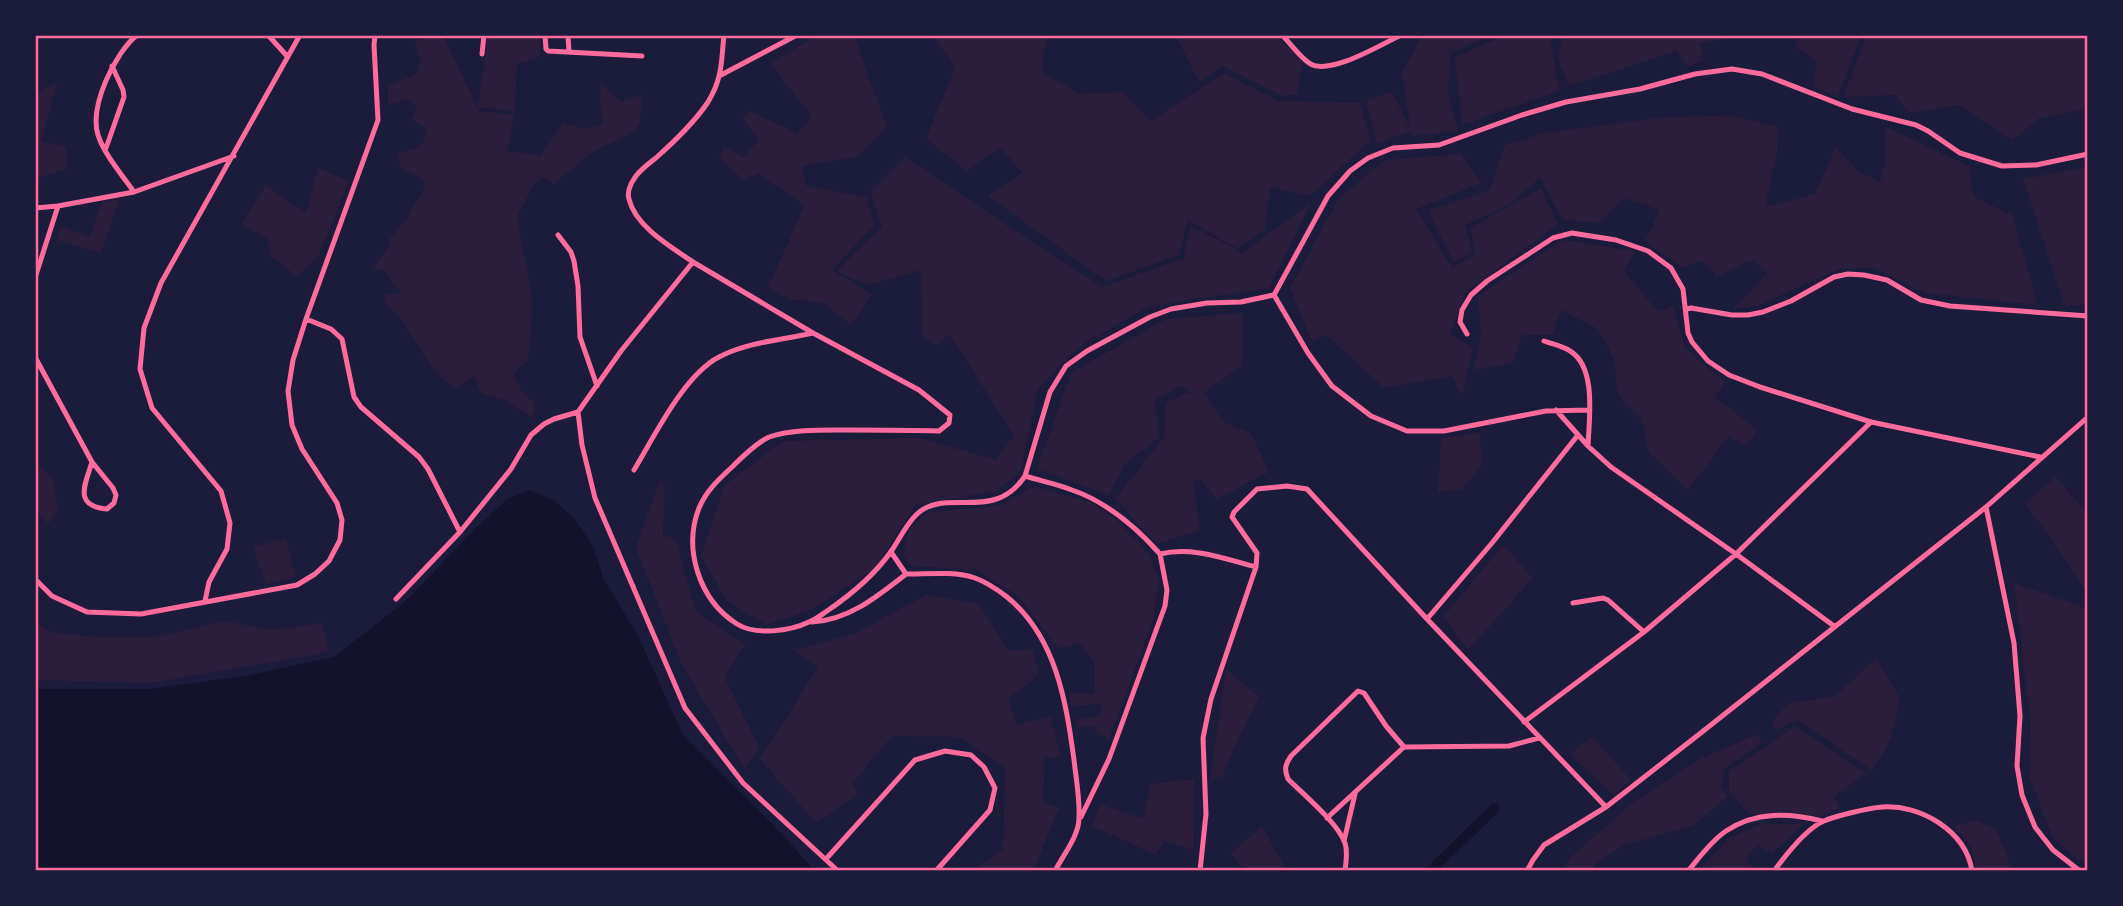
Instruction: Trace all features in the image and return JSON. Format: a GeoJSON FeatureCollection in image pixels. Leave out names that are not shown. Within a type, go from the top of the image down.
{"type":"FeatureCollection","features":[{"type":"Feature","properties":{"kind":"street"},"geometry":{"type":"LineString","coordinates":[[134,192],[98,135],[97,118],[112,66],[137,35]]}},
{"type":"Feature","properties":{"kind":"street"},"geometry":{"type":"LineString","coordinates":[[268,35],[287,56]]}},
{"type":"Feature","properties":{"kind":"street"},"geometry":{"type":"LineString","coordinates":[[205,601],[209,582],[227,549],[230,523],[221,491],[152,408],[140,369],[145,328],[161,283],[300,35]]}},
{"type":"Feature","properties":{"kind":"street"},"geometry":{"type":"LineString","coordinates":[[35,579],[52,596],[87,612],[141,614],[297,586],[316,574],[329,561],[340,540],[342,520],[337,503],[302,449],[292,425],[288,391],[293,360],[306,319],[378,120],[375,35]]}},
{"type":"Feature","properties":{"kind":"street"},"geometry":{"type":"LineString","coordinates":[[482,54],[484,35]]}},
{"type":"Feature","properties":{"kind":"street"},"geometry":{"type":"LineString","coordinates":[[545,35],[547,50],[642,56]]}},
{"type":"Feature","properties":{"kind":"street"},"geometry":{"type":"LineString","coordinates":[[568,35],[569,52]]}},
{"type":"Feature","properties":{"kind":"street"},"geometry":{"type":"LineString","coordinates":[[724,35],[721,75],[709,100],[681,135],[634,178],[629,188],[629,198],[636,213],[654,235],[692,262],[813,333],[919,390],[950,415],[949,424],[939,432],[807,430],[768,438],[713,484],[699,507],[693,529],[692,551],[704,589],[738,625],[766,633],[833,620],[858,608],[906,574],[951,574],[976,578],[997,590],[1018,607],[1052,657],[1068,714],[1080,820]]}},
{"type":"Feature","properties":{"kind":"street"},"geometry":{"type":"LineString","coordinates":[[721,75],[797,35]]}},
{"type":"Feature","properties":{"kind":"street"},"geometry":{"type":"LineString","coordinates":[[1282,35],[1309,63],[1323,68],[1335,66],[1401,35]]}},
{"type":"Feature","properties":{"kind":"street"},"geometry":{"type":"LineString","coordinates":[[106,149],[124,97],[112,66]]}},
{"type":"Feature","properties":{"kind":"street"},"geometry":{"type":"LineString","coordinates":[[809,623],[856,592],[891,552],[907,526],[926,507],[997,500],[1018,486],[1025,476],[1050,392],[1066,366],[1087,351],[1150,317],[1171,309],[1207,303],[1241,302],[1274,295],[1328,196],[1350,171],[1368,158],[1392,148],[1446,143],[1566,102],[1640,89],[1695,74],[1732,69],[1762,74],[1852,109],[1916,125],[1960,153],[2002,166],[2036,165],[2088,154]]}},
{"type":"Feature","properties":{"kind":"street"},"geometry":{"type":"LineString","coordinates":[[35,208],[134,192],[234,156]]}},
{"type":"Feature","properties":{"kind":"street"},"geometry":{"type":"LineString","coordinates":[[35,278],[58,206]]}},
{"type":"Feature","properties":{"kind":"street"},"geometry":{"type":"LineString","coordinates":[[1467,334],[1460,322],[1462,310],[1471,295],[1487,281],[1553,238],[1572,233],[1616,240],[1648,251],[1671,268],[1683,289],[1688,333],[1692,342],[1698,352],[1717,368],[1760,387],[1871,422],[2040,457]]}},
{"type":"Feature","properties":{"kind":"street"},"geometry":{"type":"LineString","coordinates":[[558,235],[571,252],[574,261],[580,337],[597,386]]}},
{"type":"Feature","properties":{"kind":"street"},"geometry":{"type":"LineString","coordinates":[[396,599],[460,532],[511,469],[531,435],[544,424],[578,412],[621,351],[692,262]]}},
{"type":"Feature","properties":{"kind":"street"},"geometry":{"type":"LineString","coordinates":[[1687,309],[1732,315],[1755,313],[1791,301],[1834,277],[1864,275],[1887,280],[1921,300],[1950,306],[2088,316]]}},
{"type":"Feature","properties":{"kind":"street"},"geometry":{"type":"LineString","coordinates":[[1274,295],[1308,353],[1332,386],[1371,416],[1407,430],[1444,431],[1515,415],[1556,410],[1589,410]]}},
{"type":"Feature","properties":{"kind":"street"},"geometry":{"type":"LineString","coordinates":[[306,319],[331,329],[342,338],[354,397],[361,407],[419,457],[428,469],[460,532]]}},
{"type":"Feature","properties":{"kind":"street"},"geometry":{"type":"LineString","coordinates":[[634,470],[674,405],[700,370],[718,358],[751,345],[813,333]]}},
{"type":"Feature","properties":{"kind":"street"},"geometry":{"type":"LineString","coordinates":[[1544,341],[1571,351],[1580,360],[1588,378],[1588,446]]}},
{"type":"Feature","properties":{"kind":"street"},"geometry":{"type":"LineString","coordinates":[[35,357],[92,462],[113,488],[116,495],[114,503],[107,509],[94,508],[86,502],[83,491],[92,462]]}},
{"type":"Feature","properties":{"kind":"street"},"geometry":{"type":"LineString","coordinates":[[1556,410],[1611,467],[1834,625]]}},
{"type":"Feature","properties":{"kind":"street"},"geometry":{"type":"LineString","coordinates":[[578,412],[584,454],[595,498],[685,708],[744,783],[838,871]]}},
{"type":"Feature","properties":{"kind":"street"},"geometry":{"type":"LineString","coordinates":[[1527,871],[1544,845],[1606,807],[1986,507],[2088,417]]}},
{"type":"Feature","properties":{"kind":"street"},"geometry":{"type":"LineString","coordinates":[[1524,722],[1644,632],[1736,554],[1871,422]]}},
{"type":"Feature","properties":{"kind":"street"},"geometry":{"type":"LineString","coordinates":[[1427,620],[1578,435]]}},
{"type":"Feature","properties":{"kind":"street"},"geometry":{"type":"LineString","coordinates":[[1025,476],[1074,491],[1107,507],[1128,522],[1160,554],[1167,590],[1165,606],[1109,759],[1070,845],[1055,871]]}},
{"type":"Feature","properties":{"kind":"street"},"geometry":{"type":"LineString","coordinates":[[1200,871],[1206,814],[1203,738],[1211,699],[1256,567],[1257,553],[1232,517],[1256,489],[1287,486],[1307,489],[1427,620],[1606,807]]}},
{"type":"Feature","properties":{"kind":"street"},"geometry":{"type":"LineString","coordinates":[[1986,507],[2014,643],[2020,716],[2017,766],[2022,794],[2035,827],[2053,850],[2080,871]]}},
{"type":"Feature","properties":{"kind":"street"},"geometry":{"type":"LineString","coordinates":[[891,552],[906,574]]}},
{"type":"Feature","properties":{"kind":"street"},"geometry":{"type":"LineString","coordinates":[[1160,554],[1200,553],[1256,567]]}},
{"type":"Feature","properties":{"kind":"street"},"geometry":{"type":"LineString","coordinates":[[1573,603],[1603,598],[1608,600],[1644,632]]}},
{"type":"Feature","properties":{"kind":"street"},"geometry":{"type":"LineString","coordinates":[[1344,841],[1327,818],[1288,779],[1285,765],[1340,706],[1358,691],[1364,693],[1404,747]]}},
{"type":"Feature","properties":{"kind":"street"},"geometry":{"type":"LineString","coordinates":[[1327,818],[1404,747],[1498,747],[1539,738]]}},
{"type":"Feature","properties":{"kind":"street"},"geometry":{"type":"LineString","coordinates":[[826,859],[915,760],[945,751],[971,755],[984,767],[995,788],[990,810],[936,871]]}},
{"type":"Feature","properties":{"kind":"street"},"geometry":{"type":"LineString","coordinates":[[1345,871],[1347,856],[1344,841],[1355,794]]}},
{"type":"Feature","properties":{"kind":"street"},"geometry":{"type":"LineString","coordinates":[[1688,871],[1725,831],[1747,820],[1774,814],[1799,815],[1822,821],[1882,807],[1911,810],[1947,828],[1960,843],[1972,871]]}},
{"type":"Feature","properties":{"kind":"street"},"geometry":{"type":"LineString","coordinates":[[1774,871],[1791,849],[1822,821]]}},
{"type":"Feature","properties":{"kind":"shaded area"},"geometry":{"type":"Polygon","coordinates":[[[443,35],[479,111],[514,115],[508,151],[541,156],[563,123],[586,129],[603,124],[601,83],[621,101],[642,95],[637,129],[594,151],[553,184],[542,177],[532,188],[517,217],[533,302],[528,361],[514,373],[521,390],[533,402],[535,411],[530,417],[505,400],[482,394],[474,377],[454,389],[434,370],[398,314],[386,305],[384,294],[402,294],[384,271],[373,268],[390,245],[390,238],[407,218],[426,184],[400,167],[397,153],[423,143],[427,130],[411,119],[417,110],[410,98],[388,105],[388,86],[418,73],[420,61],[415,41],[443,35]]]}},
{"type":"Feature","properties":{"kind":"shaded area"},"geometry":{"type":"Polygon","coordinates":[[[488,35],[539,35],[540,57],[517,64],[515,112],[478,107],[488,35]]]}},
{"type":"Feature","properties":{"kind":"shaded area"},"geometry":{"type":"Polygon","coordinates":[[[817,35],[854,35],[887,128],[856,157],[802,166],[806,186],[867,197],[874,226],[832,270],[872,294],[851,325],[822,302],[791,300],[768,287],[805,205],[758,173],[744,181],[719,157],[724,147],[744,157],[759,139],[742,118],[749,111],[797,133],[812,116],[770,64],[817,35]]]}},
{"type":"Feature","properties":{"kind":"shaded area"},"geometry":{"type":"Polygon","coordinates":[[[933,35],[1047,35],[1042,72],[1079,94],[1124,92],[1150,121],[1224,73],[1279,101],[1360,103],[1370,140],[1311,196],[1270,187],[1265,229],[1238,249],[1188,220],[1179,255],[1106,281],[988,196],[1022,173],[1001,148],[966,171],[926,138],[955,68],[933,35]]]}},
{"type":"Feature","properties":{"kind":"shaded area"},"geometry":{"type":"Polygon","coordinates":[[[1176,35],[1275,35],[1303,62],[1297,94],[1282,96],[1222,66],[1199,83],[1176,35]]]}},
{"type":"Feature","properties":{"kind":"shaded area"},"geometry":{"type":"Polygon","coordinates":[[[1423,35],[1493,35],[1451,52],[1448,94],[1458,131],[1412,136],[1411,131],[1377,144],[1366,101],[1392,92],[1411,130],[1402,71],[1423,35]]]}},
{"type":"Feature","properties":{"kind":"shaded area"},"geometry":{"type":"Polygon","coordinates":[[[1506,35],[1550,35],[1559,91],[1462,125],[1455,57],[1506,35]]]}},
{"type":"Feature","properties":{"kind":"shaded area"},"geometry":{"type":"Polygon","coordinates":[[[1563,35],[1750,35],[1699,43],[1703,60],[1688,67],[1676,51],[1569,86],[1558,59],[1563,35]]]}},
{"type":"Feature","properties":{"kind":"shaded area"},"geometry":{"type":"Polygon","coordinates":[[[1799,35],[1861,35],[1838,97],[1813,86],[1817,61],[1795,47],[1799,35]]]}},
{"type":"Feature","properties":{"kind":"shaded area"},"geometry":{"type":"Polygon","coordinates":[[[1867,35],[2088,35],[2088,109],[2039,118],[2012,140],[1959,105],[1909,113],[1895,95],[1843,97],[1867,35]]]}},
{"type":"Feature","properties":{"kind":"shaded area"},"geometry":{"type":"Polygon","coordinates":[[[58,82],[41,141],[66,147],[67,169],[40,177],[35,199],[35,93],[58,82]]]}},
{"type":"Feature","properties":{"kind":"shaded area"},"geometry":{"type":"Polygon","coordinates":[[[1729,115],[1778,127],[1777,152],[1765,207],[1815,194],[1836,147],[1859,172],[1880,181],[1886,163],[1886,127],[1969,166],[1974,197],[2012,215],[2038,305],[1926,293],[1874,268],[1841,268],[1760,305],[1733,309],[1768,272],[1750,260],[1717,277],[1701,260],[1682,268],[1645,241],[1660,210],[1623,198],[1601,223],[1563,220],[1540,178],[1508,205],[1465,225],[1472,251],[1454,263],[1428,211],[1490,190],[1505,145],[1544,133],[1658,118],[1729,115]]]}},
{"type":"Feature","properties":{"kind":"shaded area"},"geometry":{"type":"Polygon","coordinates":[[[1461,154],[1481,183],[1416,209],[1452,268],[1476,254],[1470,228],[1541,188],[1558,224],[1466,292],[1450,333],[1472,348],[1463,396],[1451,376],[1384,388],[1326,335],[1312,341],[1290,288],[1339,198],[1385,160],[1461,154]]]}},
{"type":"Feature","properties":{"kind":"shaded area"},"geometry":{"type":"Polygon","coordinates":[[[906,157],[1103,287],[1184,258],[1190,225],[1242,253],[1311,203],[1269,288],[1150,306],[1081,345],[1038,388],[1020,473],[996,491],[915,505],[876,568],[813,609],[766,625],[726,600],[701,555],[725,485],[783,441],[920,438],[996,460],[1014,435],[949,334],[938,345],[923,337],[921,270],[868,285],[836,271],[882,227],[871,192],[906,157]]]}},
{"type":"Feature","properties":{"kind":"shaded area"},"geometry":{"type":"Polygon","coordinates":[[[2088,167],[2088,305],[2065,306],[2023,179],[2088,167]]]}},
{"type":"Feature","properties":{"kind":"shaded area"},"geometry":{"type":"Polygon","coordinates":[[[318,168],[349,181],[317,259],[297,276],[271,257],[267,239],[241,223],[266,185],[306,214],[318,168]]]}},
{"type":"Feature","properties":{"kind":"shaded area"},"geometry":{"type":"Polygon","coordinates":[[[119,200],[101,253],[57,240],[61,226],[89,237],[103,201],[119,200]]]}},
{"type":"Feature","properties":{"kind":"shaded area"},"geometry":{"type":"Polygon","coordinates":[[[1563,240],[1635,251],[1624,270],[1658,312],[1673,306],[1685,348],[1725,382],[1715,397],[1758,430],[1746,446],[1729,436],[1688,490],[1649,452],[1641,418],[1618,395],[1614,359],[1598,329],[1561,310],[1553,335],[1522,335],[1513,363],[1474,370],[1481,332],[1478,296],[1563,240]]]}},
{"type":"Feature","properties":{"kind":"shaded area"},"geometry":{"type":"Polygon","coordinates":[[[1243,313],[1242,365],[1201,395],[1206,396],[1223,422],[1251,433],[1269,472],[1217,499],[1200,479],[1193,481],[1200,530],[1156,544],[1115,499],[1164,437],[1166,403],[1185,393],[1196,394],[1181,386],[1155,400],[1159,437],[1125,464],[1109,495],[1037,469],[1071,373],[1166,319],[1243,313]]]}},
{"type":"Feature","properties":{"kind":"shaded area"},"geometry":{"type":"Polygon","coordinates":[[[1480,433],[1482,465],[1463,489],[1438,492],[1441,438],[1480,433]]]}},
{"type":"Feature","properties":{"kind":"shaded area"},"geometry":{"type":"Polygon","coordinates":[[[35,463],[52,477],[58,509],[48,524],[35,509],[35,463]]]}},
{"type":"Feature","properties":{"kind":"shaded area"},"geometry":{"type":"Polygon","coordinates":[[[2055,477],[2088,513],[2088,597],[2077,576],[2025,503],[2055,477]]]}},
{"type":"Feature","properties":{"kind":"shaded area"},"geometry":{"type":"Polygon","coordinates":[[[660,480],[665,483],[663,535],[676,539],[695,610],[745,645],[724,676],[759,747],[745,770],[681,663],[636,548],[660,480]]]}},
{"type":"Feature","properties":{"kind":"shaded area"},"geometry":{"type":"Polygon","coordinates":[[[1035,486],[1092,503],[1117,520],[1147,551],[1159,578],[1153,620],[1109,739],[1096,731],[1094,725],[1077,728],[1075,720],[1102,715],[1101,704],[1071,706],[1069,693],[1095,694],[1095,663],[1080,644],[1057,648],[1020,597],[976,570],[911,566],[903,555],[909,529],[928,512],[998,506],[1035,486]]]}},
{"type":"Feature","properties":{"kind":"shaded area"},"geometry":{"type":"Polygon","coordinates":[[[530,490],[553,500],[575,519],[593,546],[604,580],[637,634],[683,735],[815,871],[35,871],[35,689],[149,689],[245,676],[334,657],[406,601],[507,499],[530,490]]]}},
{"type":"Feature","properties":{"kind":"shaded area"},"geometry":{"type":"Polygon","coordinates":[[[286,538],[296,577],[266,584],[253,547],[286,538]]]}},
{"type":"Feature","properties":{"kind":"shaded area"},"geometry":{"type":"Polygon","coordinates":[[[1503,545],[1533,578],[1468,650],[1443,617],[1503,545]]]}},
{"type":"Feature","properties":{"kind":"shaded area"},"geometry":{"type":"Polygon","coordinates":[[[2014,583],[2088,609],[2088,867],[2053,838],[2030,778],[2031,725],[2014,583]]]}},
{"type":"Feature","properties":{"kind":"shaded area"},"geometry":{"type":"Polygon","coordinates":[[[926,595],[979,604],[1009,651],[1032,649],[1039,675],[1008,699],[1017,725],[1050,716],[1061,757],[1045,758],[1043,802],[1059,808],[1033,871],[972,871],[1003,849],[1005,767],[960,737],[892,736],[852,784],[858,794],[816,823],[760,759],[818,667],[794,650],[854,634],[926,595]]]}},
{"type":"Feature","properties":{"kind":"shaded area"},"geometry":{"type":"Polygon","coordinates":[[[225,621],[272,630],[322,623],[329,652],[151,683],[35,680],[35,622],[54,633],[101,637],[155,637],[225,621]]]}},
{"type":"Feature","properties":{"kind":"shaded area"},"geometry":{"type":"Polygon","coordinates":[[[1876,659],[1900,698],[1891,739],[1872,771],[1798,720],[1776,730],[1771,724],[1788,703],[1834,697],[1876,659]]]}},
{"type":"Feature","properties":{"kind":"shaded area"},"geometry":{"type":"Polygon","coordinates":[[[1226,669],[1259,697],[1223,776],[1210,780],[1226,669]]]}},
{"type":"Feature","properties":{"kind":"shaded area"},"geometry":{"type":"Polygon","coordinates":[[[1795,726],[1865,773],[1834,797],[1839,807],[1822,816],[1749,814],[1729,792],[1729,771],[1795,726]]]}},
{"type":"Feature","properties":{"kind":"shaded area"},"geometry":{"type":"Polygon","coordinates":[[[1758,734],[1762,743],[1726,767],[1721,787],[1728,796],[1694,825],[1624,845],[1594,865],[1593,871],[1562,871],[1571,857],[1632,803],[1702,758],[1758,734]]]}},
{"type":"Feature","properties":{"kind":"shaded area"},"geometry":{"type":"Polygon","coordinates":[[[1592,736],[1631,780],[1614,795],[1570,755],[1592,736]]]}},
{"type":"Feature","properties":{"kind":"shaded area"},"geometry":{"type":"Polygon","coordinates":[[[1194,779],[1193,849],[1164,841],[1156,855],[1092,826],[1100,804],[1143,819],[1150,784],[1194,779]]]}},
{"type":"Feature","properties":{"kind":"shaded area"},"geometry":{"type":"Polygon","coordinates":[[[1975,820],[1996,830],[2013,871],[1976,871],[1972,848],[1954,826],[1975,820]]]}},
{"type":"Feature","properties":{"kind":"shaded area"},"geometry":{"type":"Polygon","coordinates":[[[1762,824],[1804,824],[1772,853],[1757,845],[1747,859],[1756,871],[1698,871],[1729,838],[1762,824]]]}},
{"type":"Feature","properties":{"kind":"shaded area"},"geometry":{"type":"Polygon","coordinates":[[[1262,826],[1287,871],[1246,871],[1231,854],[1262,826]]]}},
{"type":"Feature","properties":{"kind":"waterway"},"geometry":{"type":"LineString","coordinates":[[1430,871],[1495,808]]}}]}
